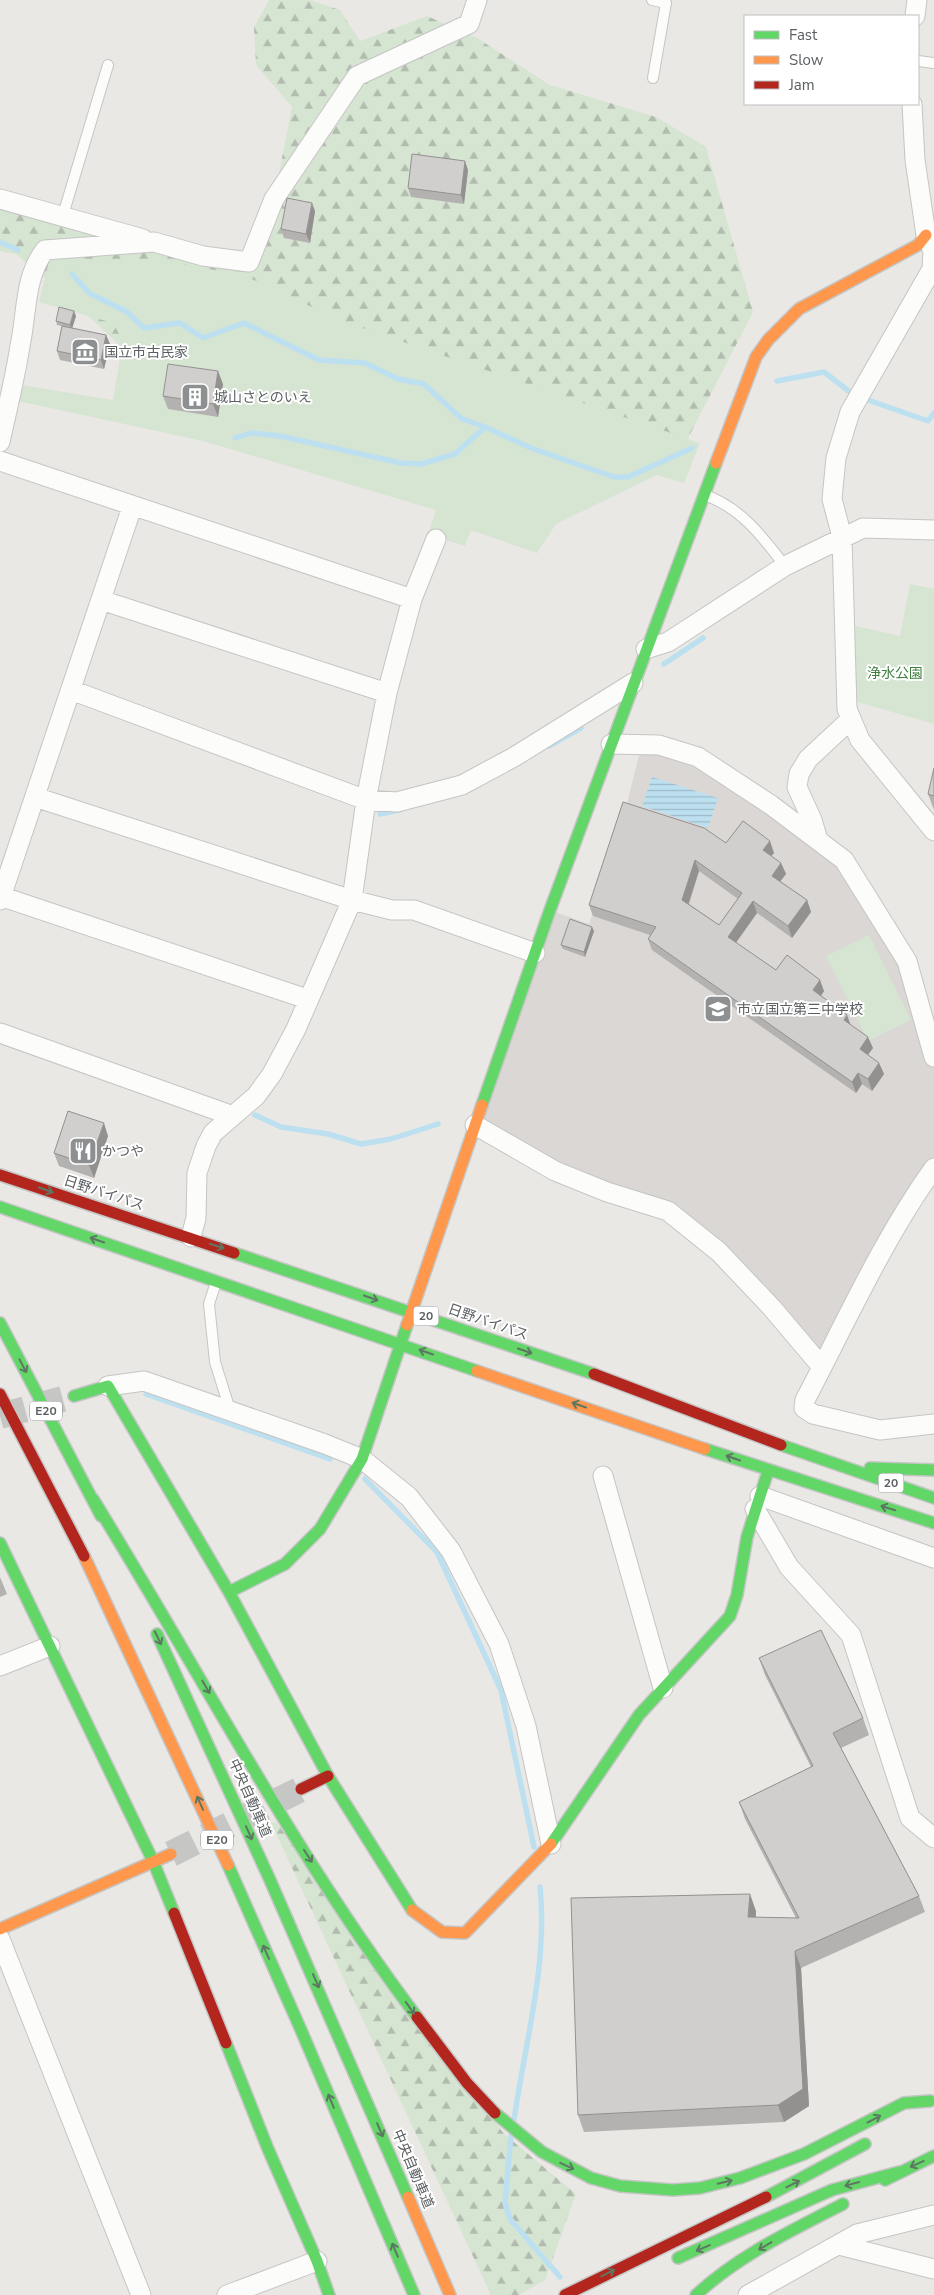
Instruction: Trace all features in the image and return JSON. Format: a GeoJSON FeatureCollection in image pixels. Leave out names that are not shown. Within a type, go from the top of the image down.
{"type":"FeatureCollection","features":[{"type":"Feature","properties":{"kind":"main road"},"geometry":{"type":"LineString","coordinates":[[228,1592],[285,1564],[320,1529],[362,1459],[400,1343],[535,953],[633,684],[756,357],[768,340],[799,309],[918,245],[926,234]]}},
{"type":"Feature","properties":{"kind":"main road","name":"日野バイパス"},"geometry":{"type":"LineString","coordinates":[[0,1175],[411,1311],[639,1390],[768,1441],[934,1498]]}},
{"type":"Feature","properties":{"kind":"main road","name":"20"},"geometry":{"type":"LineString","coordinates":[[0,1207],[217,1280],[768,1471],[934,1523]]}},
{"type":"Feature","properties":{"kind":"main road","name":"E20"},"geometry":{"type":"LineString","coordinates":[[0,1323],[92,1499],[141,1601]]}},
{"type":"Feature","properties":{"kind":"main road"},"geometry":{"type":"LineString","coordinates":[[74,1396],[108,1386],[228,1592],[328,1776],[415,1914],[442,1932],[465,1933],[551,1844],[639,1715],[730,1616],[738,1599],[742,1560],[757,1502],[768,1471]]}},
{"type":"Feature","properties":{"kind":"main road","name":"E20"},"geometry":{"type":"LineString","coordinates":[[0,1394],[66,1518],[187,1774],[301,2030],[414,2295]]}},
{"type":"Feature","properties":{"kind":"main road"},"geometry":{"type":"LineString","coordinates":[[848,1468],[899,1467],[934,1470]]}},
{"type":"Feature","properties":{"kind":"main road"},"geometry":{"type":"LineString","coordinates":[[92,1499],[164,1614],[270,1797],[381,1969],[467,2083],[499,2117],[526,2140],[558,2162],[591,2178],[620,2186],[664,2190],[700,2188],[740,2178],[804,2154],[904,2103],[932,2100]]}},
{"type":"Feature","properties":{"kind":"main road"},"geometry":{"type":"LineString","coordinates":[[0,1543],[154,1861],[268,2148],[330,2295]]}},
{"type":"Feature","properties":{"kind":"main road","name":"中央自動車道"},"geometry":{"type":"LineString","coordinates":[[153,1627],[217,1761],[328,2010],[450,2295]]}},
{"type":"Feature","properties":{"kind":"main road"},"geometry":{"type":"LineString","coordinates":[[301,1789],[328,1776]]}},
{"type":"Feature","properties":{"kind":"main road"},"geometry":{"type":"LineString","coordinates":[[0,1929],[171,1854]]}},
{"type":"Feature","properties":{"kind":"main road"},"geometry":{"type":"LineString","coordinates":[[914,2116],[932,2100]]}},
{"type":"Feature","properties":{"kind":"main road"},"geometry":{"type":"LineString","coordinates":[[565,2295],[792,2184],[873,2140]]}},
{"type":"Feature","properties":{"kind":"main road"},"geometry":{"type":"LineString","coordinates":[[696,2295],[721,2273],[743,2258],[899,2172],[934,2156]]}},
{"type":"Feature","properties":{"kind":"main road"},"geometry":{"type":"LineString","coordinates":[[671,2261],[832,2190],[899,2172]]}},
{"type":"Feature","properties":{"kind":"street"},"geometry":{"type":"LineString","coordinates":[[0,199],[203,256],[249,262],[274,199],[357,76],[469,24],[477,0]]}},
{"type":"Feature","properties":{"kind":"street"},"geometry":{"type":"LineString","coordinates":[[915,15],[917,0]]}},
{"type":"Feature","properties":{"kind":"street"},"geometry":{"type":"LineString","coordinates":[[912,105],[915,160],[926,234],[933,251],[932,270],[850,412],[836,458],[832,499],[842,537],[847,709],[860,740],[934,832]]}},
{"type":"Feature","properties":{"kind":"street"},"geometry":{"type":"LineString","coordinates":[[0,442],[21,346],[31,275],[41,255],[45,250],[154,242]]}},
{"type":"Feature","properties":{"kind":"street"},"geometry":{"type":"LineString","coordinates":[[0,461],[132,507],[412,599]]}},
{"type":"Feature","properties":{"kind":"street"},"geometry":{"type":"LineString","coordinates":[[132,507],[0,898],[307,999]]}},
{"type":"Feature","properties":{"kind":"street"},"geometry":{"type":"LineString","coordinates":[[646,649],[668,642],[785,566],[863,528],[934,530]]}},
{"type":"Feature","properties":{"kind":"street"},"geometry":{"type":"LineString","coordinates":[[190,1237],[196,1218],[197,1173],[201,1158],[213,1133],[256,1096],[272,1074],[296,1029],[307,999],[352,900],[366,800],[387,693],[412,599],[436,538]]}},
{"type":"Feature","properties":{"kind":"street"},"geometry":{"type":"LineString","coordinates":[[101,600],[387,693]]}},
{"type":"Feature","properties":{"kind":"street"},"geometry":{"type":"LineString","coordinates":[[71,690],[366,800],[396,802],[462,785],[514,757],[633,684]]}},
{"type":"Feature","properties":{"kind":"street"},"geometry":{"type":"LineString","coordinates":[[818,840],[812,820],[797,788],[799,774],[808,759],[851,719]]}},
{"type":"Feature","properties":{"kind":"street"},"geometry":{"type":"LineString","coordinates":[[611,744],[659,745],[698,757],[771,805],[844,860],[907,961],[934,1057]]}},
{"type":"Feature","properties":{"kind":"street"},"geometry":{"type":"LineString","coordinates":[[35,796],[352,900],[392,910],[414,910],[535,953]]}},
{"type":"Feature","properties":{"kind":"street"},"geometry":{"type":"LineString","coordinates":[[0,1033],[233,1116]]}},
{"type":"Feature","properties":{"kind":"street"},"geometry":{"type":"LineString","coordinates":[[475,1126],[556,1171],[607,1192],[668,1211],[719,1252],[772,1308],[822,1367]]}},
{"type":"Feature","properties":{"kind":"street"},"geometry":{"type":"LineString","coordinates":[[934,1168],[910,1203],[822,1367],[805,1400],[804,1408],[813,1414],[880,1430],[934,1424]]}},
{"type":"Feature","properties":{"kind":"street"},"geometry":{"type":"LineString","coordinates":[[108,1386],[144,1381],[230,1410],[362,1459],[409,1497],[451,1551],[499,1644],[526,1726],[551,1844]]}},
{"type":"Feature","properties":{"kind":"street"},"geometry":{"type":"LineString","coordinates":[[603,1476],[663,1688]]}},
{"type":"Feature","properties":{"kind":"street"},"geometry":{"type":"LineString","coordinates":[[757,1502],[934,1558]]}},
{"type":"Feature","properties":{"kind":"street"},"geometry":{"type":"LineString","coordinates":[[757,1502],[789,1567],[851,1635],[910,1818],[934,1838]]}},
{"type":"Feature","properties":{"kind":"street"},"geometry":{"type":"LineString","coordinates":[[0,1666],[50,1646]]}},
{"type":"Feature","properties":{"kind":"street"},"geometry":{"type":"LineString","coordinates":[[0,1939],[141,2295]]}},
{"type":"Feature","properties":{"kind":"street"},"geometry":{"type":"LineString","coordinates":[[748,2295],[857,2234],[934,2215]]}},
{"type":"Feature","properties":{"kind":"street"},"geometry":{"type":"LineString","coordinates":[[839,2245],[934,2269]]}},
{"type":"Feature","properties":{"kind":"street"},"geometry":{"type":"LineString","coordinates":[[227,2295],[317,2261]]}},
{"type":"Feature","properties":{"kind":"lane"},"geometry":{"type":"LineString","coordinates":[[652,0],[666,2],[653,78]]}},
{"type":"Feature","properties":{"kind":"lane"},"geometry":{"type":"LineString","coordinates":[[919,61],[934,63]]}},
{"type":"Feature","properties":{"kind":"lane"},"geometry":{"type":"LineString","coordinates":[[62,215],[108,65]]}},
{"type":"Feature","properties":{"kind":"lane"},"geometry":{"type":"LineString","coordinates":[[704,495],[725,502],[761,534],[785,566]]}},
{"type":"Feature","properties":{"kind":"lane"},"geometry":{"type":"LineString","coordinates":[[217,1280],[209,1304],[216,1362],[230,1410]]}},
{"type":"Feature","properties":{"kind":"shaded area","name":"市立国立第三中学校"},"geometry":{"type":"Polygon","coordinates":[[[642,743],[698,757],[844,860],[907,961],[934,1057],[934,1168],[822,1367],[668,1211],[475,1125],[550,910],[589,924],[624,816],[642,743]]]}},
{"type":"Feature","properties":{"kind":"green space"},"geometry":{"type":"Polygon","coordinates":[[[269,0],[310,0],[340,10],[360,41],[427,16],[477,38],[550,85],[656,117],[706,147],[753,312],[686,442],[147,362],[119,345],[80,308],[16,254],[0,251],[0,199],[249,261],[274,199],[292,107],[256,65],[254,27],[269,0]]]}},
{"type":"Feature","properties":{"kind":"green space"},"geometry":{"type":"Polygon","coordinates":[[[49,261],[164,261],[243,275],[342,321],[700,443],[684,483],[657,475],[556,524],[537,553],[471,530],[465,546],[428,534],[436,510],[203,441],[18,401],[21,385],[113,400],[123,341],[113,323],[39,302],[49,261]]]}},
{"type":"Feature","properties":{"kind":"green space","name":"浄水公園"},"geometry":{"type":"Polygon","coordinates":[[[910,584],[934,589],[934,724],[854,701],[851,625],[900,636],[910,584]]]}},
{"type":"Feature","properties":{"kind":"green space"},"geometry":{"type":"Polygon","coordinates":[[[869,935],[911,1020],[868,1041],[826,956],[869,935]]]}},
{"type":"Feature","properties":{"kind":"green space"},"geometry":{"type":"Polygon","coordinates":[[[276,1822],[504,2134],[576,2194],[545,2280],[519,2295],[491,2295],[271,1823],[276,1822]]]}},
{"type":"Feature","properties":{"kind":"water"},"geometry":{"type":"Polygon","coordinates":[[[652,777],[718,798],[708,828],[642,806],[652,777]]]}},
{"type":"Feature","properties":{"kind":"building"},"geometry":{"type":"Polygon","coordinates":[[[412,154],[465,161],[461,195],[408,188],[412,154]]]}},
{"type":"Feature","properties":{"kind":"building"},"geometry":{"type":"Polygon","coordinates":[[[287,198],[312,203],[306,234],[281,229],[287,198]]]}},
{"type":"Feature","properties":{"kind":"building","name":"国立市古民家"},"geometry":{"type":"Polygon","coordinates":[[[59,307],[74,311],[70,325],[56,321],[59,307]]]}},
{"type":"Feature","properties":{"kind":"building","name":"国立市古民家"},"geometry":{"type":"Polygon","coordinates":[[[62,326],[106,335],[101,360],[57,351],[62,326]]]}},
{"type":"Feature","properties":{"kind":"building"},"geometry":{"type":"Polygon","coordinates":[[[168,364],[218,371],[213,404],[163,396],[168,364]]]}},
{"type":"Feature","properties":{"kind":"building"},"geometry":{"type":"Polygon","coordinates":[[[934,768],[934,796],[928,794],[934,768]]]}},
{"type":"Feature","properties":{"kind":"building"},"geometry":{"type":"Polygon","coordinates":[[[623,802],[704,828],[726,843],[743,821],[770,841],[763,850],[781,863],[772,876],[807,900],[788,926],[753,901],[728,937],[776,970],[787,955],[820,980],[813,990],[847,1015],[844,1020],[868,1037],[860,1049],[879,1063],[868,1079],[858,1073],[852,1082],[648,939],[656,927],[589,905],[623,802]],[[695,860],[682,900],[719,925],[742,893],[695,860]]]}},
{"type":"Feature","properties":{"kind":"building"},"geometry":{"type":"Polygon","coordinates":[[[570,919],[592,927],[584,952],[561,945],[570,919]]]}},
{"type":"Feature","properties":{"kind":"building"},"geometry":{"type":"Polygon","coordinates":[[[68,1111],[104,1123],[89,1165],[54,1153],[68,1111]]]}},
{"type":"Feature","properties":{"kind":"building"},"geometry":{"type":"Polygon","coordinates":[[[821,1630],[863,1718],[833,1733],[919,1896],[795,1951],[803,2089],[778,2105],[578,2115],[571,1898],[750,1894],[748,1917],[799,1918],[739,1802],[813,1766],[759,1658],[821,1630]]]}},
{"type":"Feature","properties":{"kind":"waterway"},"geometry":{"type":"LineString","coordinates":[[0,242],[18,250]]}},
{"type":"Feature","properties":{"kind":"waterway"},"geometry":{"type":"LineString","coordinates":[[72,274],[89,293],[127,312],[144,328],[180,323],[203,338],[244,323],[319,360],[365,363],[398,379],[424,384],[462,419],[485,427],[531,448],[614,477],[628,477],[692,448]]}},
{"type":"Feature","properties":{"kind":"waterway"},"geometry":{"type":"LineString","coordinates":[[777,381],[824,372],[850,392]]}},
{"type":"Feature","properties":{"kind":"waterway"},"geometry":{"type":"LineString","coordinates":[[868,400],[928,421],[934,413]]}},
{"type":"Feature","properties":{"kind":"waterway"},"geometry":{"type":"LineString","coordinates":[[235,438],[251,433],[280,436],[401,463],[421,464],[455,454],[485,427]]}},
{"type":"Feature","properties":{"kind":"waterway"},"geometry":{"type":"LineString","coordinates":[[664,664],[703,638]]}},
{"type":"Feature","properties":{"kind":"waterway"},"geometry":{"type":"LineString","coordinates":[[549,746],[581,728]]}},
{"type":"Feature","properties":{"kind":"waterway"},"geometry":{"type":"LineString","coordinates":[[380,814],[400,810]]}},
{"type":"Feature","properties":{"kind":"waterway"},"geometry":{"type":"LineString","coordinates":[[255,1115],[281,1127],[328,1134],[361,1144],[391,1139],[438,1124]]}},
{"type":"Feature","properties":{"kind":"waterway"},"geometry":{"type":"LineString","coordinates":[[146,1394],[330,1459]]}},
{"type":"Feature","properties":{"kind":"waterway"},"geometry":{"type":"LineString","coordinates":[[365,1479],[437,1552],[501,1690],[534,1847]]}},
{"type":"Feature","properties":{"kind":"waterway"},"geometry":{"type":"LineString","coordinates":[[514,2120],[538,1974],[542,1916],[540,1887]]}},
{"type":"Feature","properties":{"kind":"waterway"},"geometry":{"type":"LineString","coordinates":[[511,2136],[505,2203],[510,2219],[560,2277]]}},
{"type":"Feature","properties":{"kind":"tunnel"},"geometry":{"type":"LineString","coordinates":[[0,1416],[74,1396]]}},
{"type":"Feature","properties":{"kind":"tunnel"},"geometry":{"type":"LineString","coordinates":[[171,1854],[301,1789]]}},
{"type":"Feature","properties":{"kind":"traffic: fast"},"geometry":{"type":"LineString","coordinates":[[482,1105],[550,910],[716,463]]}},
{"type":"Feature","properties":{"kind":"traffic: fast"},"geometry":{"type":"LineString","coordinates":[[0,1207],[477,1371]]}},
{"type":"Feature","properties":{"kind":"traffic: fast"},"geometry":{"type":"LineString","coordinates":[[234,1253],[594,1374]]}},
{"type":"Feature","properties":{"kind":"traffic: fast"},"geometry":{"type":"LineString","coordinates":[[0,1323],[101,1516]]}},
{"type":"Feature","properties":{"kind":"traffic: fast"},"geometry":{"type":"LineString","coordinates":[[229,1592],[285,1564],[320,1529],[362,1459],[407,1325]]}},
{"type":"Feature","properties":{"kind":"traffic: fast"},"geometry":{"type":"LineString","coordinates":[[74,1396],[108,1386],[229,1592],[328,1776],[412,1910]]}},
{"type":"Feature","properties":{"kind":"traffic: fast"},"geometry":{"type":"LineString","coordinates":[[781,1445],[934,1498]]}},
{"type":"Feature","properties":{"kind":"traffic: fast"},"geometry":{"type":"LineString","coordinates":[[705,1449],[934,1523]]}},
{"type":"Feature","properties":{"kind":"traffic: fast"},"geometry":{"type":"LineString","coordinates":[[870,1468],[934,1470]]}},
{"type":"Feature","properties":{"kind":"traffic: fast"},"geometry":{"type":"LineString","coordinates":[[551,1844],[639,1715],[730,1616],[737,1595],[747,1537],[768,1471]]}},
{"type":"Feature","properties":{"kind":"traffic: fast"},"geometry":{"type":"LineString","coordinates":[[93,1499],[289,1827],[372,1955],[417,2017]]}},
{"type":"Feature","properties":{"kind":"traffic: fast"},"geometry":{"type":"LineString","coordinates":[[0,1543],[153,1861],[174,1913]]}},
{"type":"Feature","properties":{"kind":"traffic: fast"},"geometry":{"type":"LineString","coordinates":[[157,1634],[270,1880],[408,2197]]}},
{"type":"Feature","properties":{"kind":"traffic: fast"},"geometry":{"type":"LineString","coordinates":[[228,1865],[414,2295]]}},
{"type":"Feature","properties":{"kind":"traffic: fast"},"geometry":{"type":"LineString","coordinates":[[226,2043],[268,2149],[317,2261],[329,2295]]}},
{"type":"Feature","properties":{"kind":"traffic: fast"},"geometry":{"type":"LineString","coordinates":[[495,2113],[542,2152],[591,2178],[620,2186],[673,2190],[700,2188],[740,2178],[804,2154],[904,2103],[930,2101]]}},
{"type":"Feature","properties":{"kind":"traffic: fast"},"geometry":{"type":"LineString","coordinates":[[766,2197],[865,2144]]}},
{"type":"Feature","properties":{"kind":"traffic: fast"},"geometry":{"type":"LineString","coordinates":[[885,2180],[934,2156]]}},
{"type":"Feature","properties":{"kind":"traffic: fast"},"geometry":{"type":"LineString","coordinates":[[678,2258],[832,2190],[899,2172]]}},
{"type":"Feature","properties":{"kind":"traffic: fast"},"geometry":{"type":"LineString","coordinates":[[696,2295],[748,2256],[785,2234],[843,2204]]}},
{"type":"Feature","properties":{"kind":"traffic: slow"},"geometry":{"type":"LineString","coordinates":[[716,463],[756,357],[768,340],[799,309],[918,245],[926,235]]}},
{"type":"Feature","properties":{"kind":"traffic: slow"},"geometry":{"type":"LineString","coordinates":[[407,1325],[482,1105]]}},
{"type":"Feature","properties":{"kind":"traffic: slow"},"geometry":{"type":"LineString","coordinates":[[477,1371],[705,1449]]}},
{"type":"Feature","properties":{"kind":"traffic: slow"},"geometry":{"type":"LineString","coordinates":[[84,1556],[228,1865]]}},
{"type":"Feature","properties":{"kind":"traffic: slow"},"geometry":{"type":"LineString","coordinates":[[412,1910],[442,1932],[465,1933],[551,1844]]}},
{"type":"Feature","properties":{"kind":"traffic: slow"},"geometry":{"type":"LineString","coordinates":[[0,1929],[171,1854]]}},
{"type":"Feature","properties":{"kind":"traffic: slow"},"geometry":{"type":"LineString","coordinates":[[408,2197],[450,2295]]}},
{"type":"Feature","properties":{"kind":"traffic: jam"},"geometry":{"type":"LineString","coordinates":[[0,1175],[234,1253]]}},
{"type":"Feature","properties":{"kind":"traffic: jam"},"geometry":{"type":"LineString","coordinates":[[594,1374],[781,1445]]}},
{"type":"Feature","properties":{"kind":"traffic: jam"},"geometry":{"type":"LineString","coordinates":[[0,1394],[84,1556]]}},
{"type":"Feature","properties":{"kind":"traffic: jam"},"geometry":{"type":"LineString","coordinates":[[301,1789],[328,1776]]}},
{"type":"Feature","properties":{"kind":"traffic: jam"},"geometry":{"type":"LineString","coordinates":[[174,1913],[226,2043]]}},
{"type":"Feature","properties":{"kind":"traffic: jam"},"geometry":{"type":"LineString","coordinates":[[417,2017],[467,2083],[495,2113]]}},
{"type":"Feature","properties":{"kind":"traffic: jam"},"geometry":{"type":"LineString","coordinates":[[565,2295],[766,2197]]}},
{"type":"Feature","properties":{"kind":"place","name":"国立市古民家"},"geometry":{"type":"Point","coordinates":[85,352]}},
{"type":"Feature","properties":{"kind":"place","name":"城山さとのいえ"},"geometry":{"type":"Point","coordinates":[195,397]}},
{"type":"Feature","properties":{"kind":"place","name":"市立国立第三中学校"},"geometry":{"type":"Point","coordinates":[718,1009]}},
{"type":"Feature","properties":{"kind":"place","name":"かつや"},"geometry":{"type":"Point","coordinates":[83,1151]}}]}
